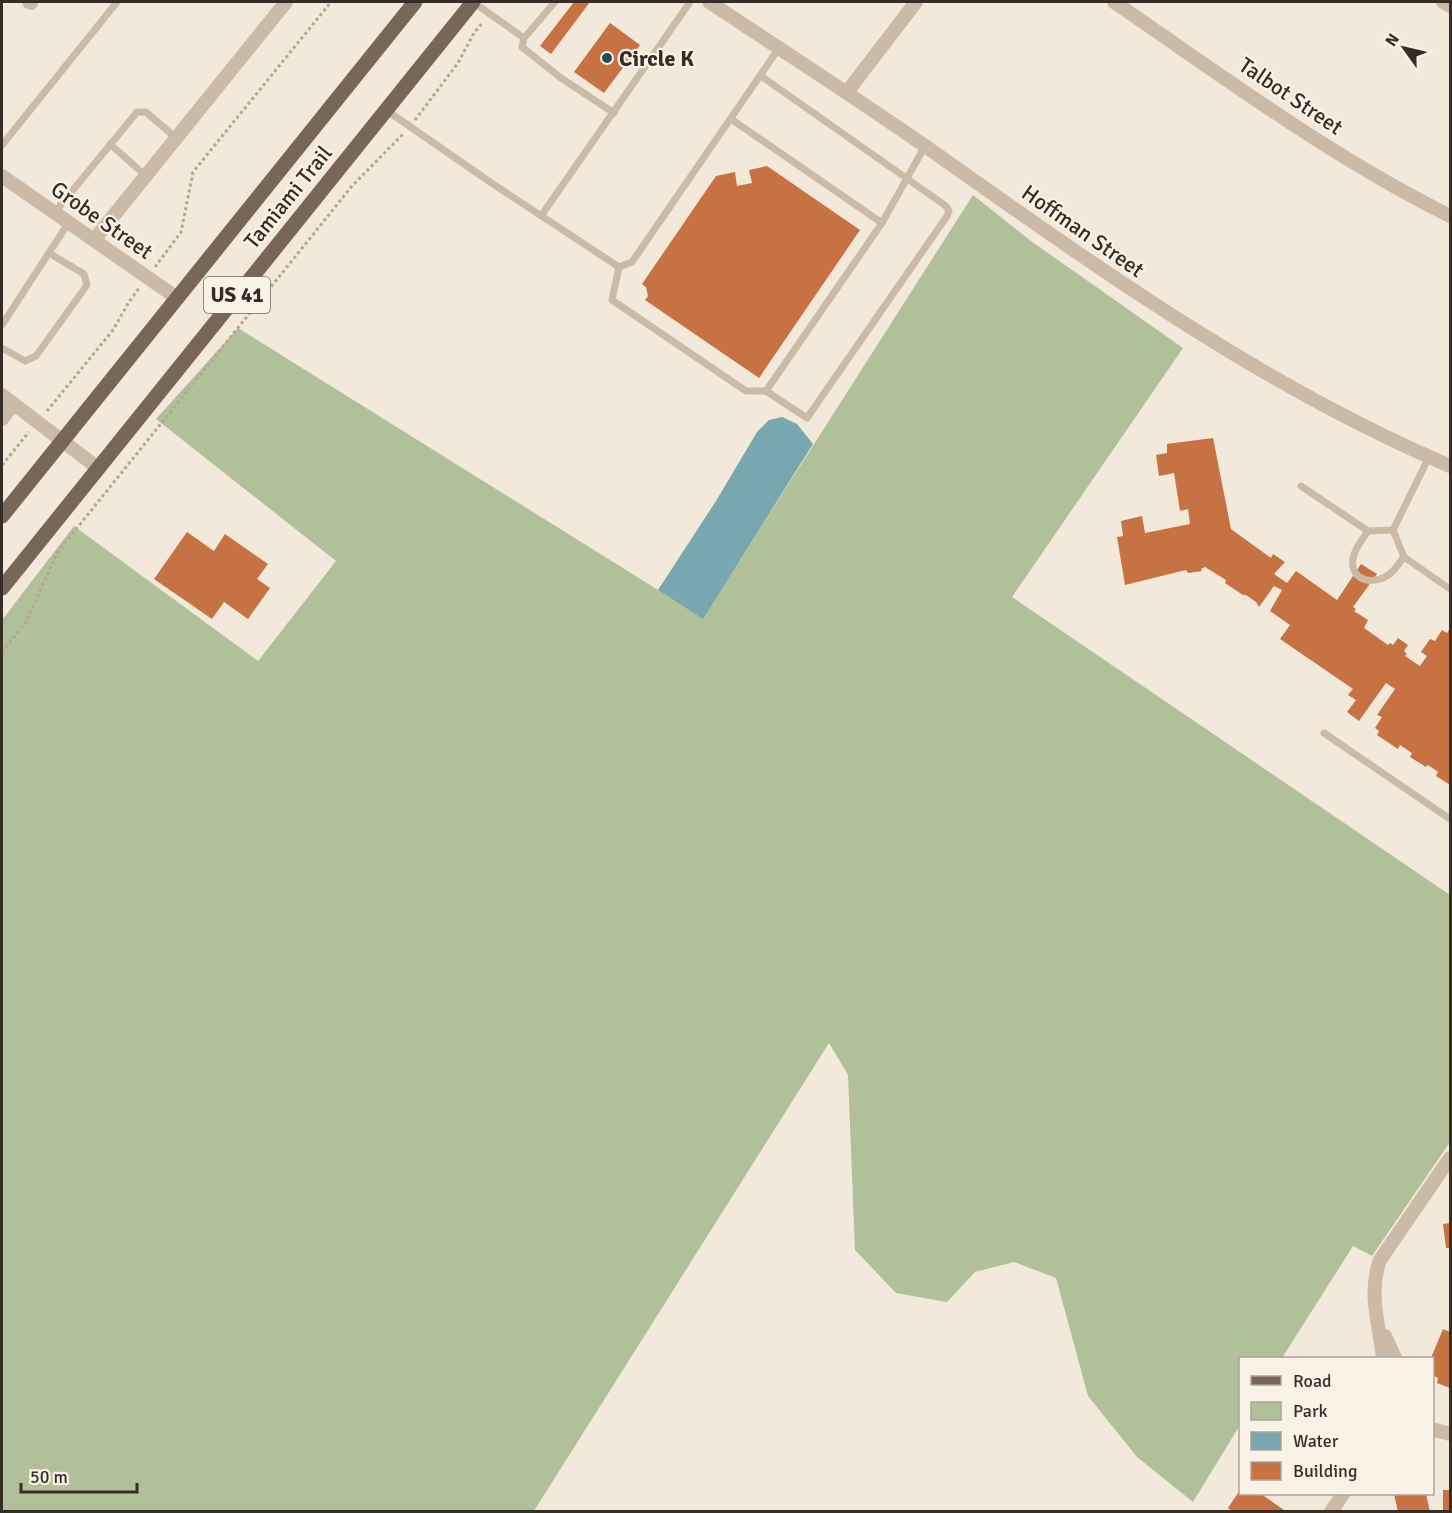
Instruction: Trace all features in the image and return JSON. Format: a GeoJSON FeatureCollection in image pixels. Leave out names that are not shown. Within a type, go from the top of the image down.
{"type":"FeatureCollection","features":[{"type":"Feature","properties":{"kind":"main road","name":"Tamiami Trail"},"geometry":{"type":"LineString","coordinates":[[2,516],[415,2]]}},
{"type":"Feature","properties":{"kind":"main road","name":"Tamiami Trail"},"geometry":{"type":"LineString","coordinates":[[2,588],[473,2]]}},
{"type":"Feature","properties":{"kind":"street"},"geometry":{"type":"LineString","coordinates":[[94,240],[286,2]]}},
{"type":"Feature","properties":{"kind":"street","name":"Hoffman Street"},"geometry":{"type":"LineString","coordinates":[[709,2],[847,92],[1166,313],[1271,377],[1373,431],[1450,466]]}},
{"type":"Feature","properties":{"kind":"street"},"geometry":{"type":"LineString","coordinates":[[847,92],[916,2]]}},
{"type":"Feature","properties":{"kind":"street","name":"Talbot Street"},"geometry":{"type":"LineString","coordinates":[[1114,2],[1300,129],[1450,216]]}},
{"type":"Feature","properties":{"kind":"street"},"geometry":{"type":"LineString","coordinates":[[1443,2],[1450,6]]}},
{"type":"Feature","properties":{"kind":"street","name":"Grobe Street"},"geometry":{"type":"LineString","coordinates":[[2,176],[177,298]]}},
{"type":"Feature","properties":{"kind":"street"},"geometry":{"type":"LineString","coordinates":[[2,395],[98,468]]}},
{"type":"Feature","properties":{"kind":"street"},"geometry":{"type":"LineString","coordinates":[[2,419],[14,404]]}},
{"type":"Feature","properties":{"kind":"street"},"geometry":{"type":"LineString","coordinates":[[1383,1357],[1373,1295],[1380,1260],[1450,1158]]}},
{"type":"Feature","properties":{"kind":"street"},"geometry":{"type":"LineString","coordinates":[[1379,1323],[1394,1357]]}},
{"type":"Feature","properties":{"kind":"street"},"geometry":{"type":"LineString","coordinates":[[1434,1430],[1450,1434]]}},
{"type":"Feature","properties":{"kind":"street"},"geometry":{"type":"LineString","coordinates":[[1331,1512],[1342,1495]]}},
{"type":"Feature","properties":{"kind":"lane"},"geometry":{"type":"LineString","coordinates":[[2,145],[117,2]]}},
{"type":"Feature","properties":{"kind":"lane"},"geometry":{"type":"LineString","coordinates":[[473,2],[524,38]]}},
{"type":"Feature","properties":{"kind":"lane"},"geometry":{"type":"LineString","coordinates":[[555,2],[524,38],[522,47],[561,78],[614,112]]}},
{"type":"Feature","properties":{"kind":"lane"},"geometry":{"type":"LineString","coordinates":[[541,216],[690,2]]}},
{"type":"Feature","properties":{"kind":"lane"},"geometry":{"type":"LineString","coordinates":[[619,267],[632,262],[780,48]]}},
{"type":"Feature","properties":{"kind":"lane"},"geometry":{"type":"LineString","coordinates":[[619,267],[612,300],[747,391],[766,391],[807,418],[949,211],[946,206],[761,76]]}},
{"type":"Feature","properties":{"kind":"lane"},"geometry":{"type":"LineString","coordinates":[[386,110],[619,267]]}},
{"type":"Feature","properties":{"kind":"lane"},"geometry":{"type":"LineString","coordinates":[[55,212],[137,112],[146,112],[177,138]]}},
{"type":"Feature","properties":{"kind":"lane"},"geometry":{"type":"LineString","coordinates":[[731,119],[882,223]]}},
{"type":"Feature","properties":{"kind":"lane"},"geometry":{"type":"LineString","coordinates":[[110,144],[146,176]]}},
{"type":"Feature","properties":{"kind":"lane"},"geometry":{"type":"LineString","coordinates":[[766,391],[882,223],[925,146]]}},
{"type":"Feature","properties":{"kind":"lane"},"geometry":{"type":"LineString","coordinates":[[2,325],[69,222]]}},
{"type":"Feature","properties":{"kind":"lane"},"geometry":{"type":"LineString","coordinates":[[2,348],[25,361],[36,356],[87,285],[84,274],[50,253]]}},
{"type":"Feature","properties":{"kind":"lane"},"geometry":{"type":"LineString","coordinates":[[1429,457],[1393,530],[1404,557],[1450,589]]}},
{"type":"Feature","properties":{"kind":"lane"},"geometry":{"type":"LineString","coordinates":[[1301,486],[1368,531],[1393,530]]}},
{"type":"Feature","properties":{"kind":"lane"},"geometry":{"type":"LineString","coordinates":[[1368,531],[1354,555],[1354,572],[1360,578],[1369,582],[1384,578],[1392,573],[1404,557]]}},
{"type":"Feature","properties":{"kind":"lane"},"geometry":{"type":"LineString","coordinates":[[1324,733],[1450,819]]}},
{"type":"Feature","properties":{"kind":"path"},"geometry":{"type":"LineString","coordinates":[[2,465],[113,330],[129,302],[181,232],[194,172],[331,2]]}},
{"type":"Feature","properties":{"kind":"path"},"geometry":{"type":"LineString","coordinates":[[2,652],[26,622],[57,553],[352,186],[410,127],[458,63],[474,33],[490,14]]}},
{"type":"Feature","properties":{"kind":"green space"},"geometry":{"type":"Polygon","coordinates":[[[973,195],[1031,241],[1183,348],[1012,597],[1450,895],[1450,1142],[1372,1256],[1353,1246],[1283,1357],[1239,1357],[1239,1427],[1193,1502],[1137,1457],[1088,1396],[1056,1278],[1014,1262],[975,1272],[947,1302],[896,1293],[855,1250],[848,1075],[829,1043],[534,1511],[2,1511],[2,620],[74,526],[258,661],[336,561],[156,419],[238,328],[703,618],[973,195]]]}},
{"type":"Feature","properties":{"kind":"water"},"geometry":{"type":"Polygon","coordinates":[[[782,417],[797,424],[813,444],[703,619],[658,590],[716,501],[757,432],[769,420],[782,417]]]}},
{"type":"Feature","properties":{"kind":"building"},"geometry":{"type":"Polygon","coordinates":[[[574,2],[590,2],[551,54],[540,46],[574,2]]]}},
{"type":"Feature","properties":{"kind":"building","name":"Circle K"},"geometry":{"type":"Polygon","coordinates":[[[610,23],[640,45],[604,93],[574,72],[610,23]]]}},
{"type":"Feature","properties":{"kind":"building"},"geometry":{"type":"Polygon","coordinates":[[[767,166],[860,230],[759,378],[645,300],[648,296],[646,287],[642,284],[716,176],[735,172],[737,186],[752,183],[749,170],[767,166]]]}},
{"type":"Feature","properties":{"kind":"building"},"geometry":{"type":"Polygon","coordinates":[[[1213,438],[1231,529],[1271,558],[1273,554],[1285,562],[1274,574],[1287,583],[1296,571],[1337,600],[1361,564],[1377,574],[1353,607],[1356,609],[1354,611],[1368,620],[1364,628],[1388,645],[1390,643],[1393,645],[1398,638],[1408,645],[1404,651],[1407,654],[1405,656],[1420,666],[1427,656],[1421,652],[1430,639],[1435,641],[1442,630],[1447,633],[1450,631],[1450,785],[1436,776],[1438,772],[1428,765],[1426,767],[1410,757],[1412,753],[1400,745],[1398,749],[1377,735],[1379,731],[1375,728],[1382,717],[1377,715],[1395,689],[1386,683],[1359,721],[1347,712],[1356,700],[1348,695],[1353,689],[1280,639],[1290,625],[1270,611],[1282,590],[1274,586],[1259,607],[1256,602],[1225,583],[1226,580],[1205,567],[1201,569],[1202,571],[1188,573],[1186,570],[1125,585],[1117,537],[1123,536],[1121,521],[1142,516],[1145,533],[1190,524],[1188,509],[1180,511],[1174,473],[1159,476],[1156,455],[1167,453],[1167,444],[1213,438]]]}},
{"type":"Feature","properties":{"kind":"building"},"geometry":{"type":"Polygon","coordinates":[[[187,532],[214,551],[225,534],[268,564],[257,579],[270,588],[248,619],[224,602],[212,619],[154,579],[187,532]]]}},
{"type":"Feature","properties":{"kind":"building"},"geometry":{"type":"Polygon","coordinates":[[[1450,1223],[1450,1248],[1446,1248],[1443,1224],[1450,1223]]]}},
{"type":"Feature","properties":{"kind":"building"},"geometry":{"type":"Polygon","coordinates":[[[1443,1329],[1450,1332],[1450,1388],[1437,1383],[1438,1378],[1434,1376],[1434,1357],[1431,1357],[1443,1329]]]}},
{"type":"Feature","properties":{"kind":"building"},"geometry":{"type":"Polygon","coordinates":[[[1443,1490],[1450,1490],[1450,1512],[1443,1512],[1443,1490]]]}},
{"type":"Feature","properties":{"kind":"building"},"geometry":{"type":"Polygon","coordinates":[[[1239,1492],[1239,1495],[1262,1495],[1287,1512],[1233,1512],[1228,1508],[1239,1492]]]}},
{"type":"Feature","properties":{"kind":"building"},"geometry":{"type":"Polygon","coordinates":[[[1394,1495],[1426,1495],[1430,1512],[1398,1512],[1394,1495]]]}},
{"type":"Feature","properties":{"kind":"place","name":"Circle K"},"geometry":{"type":"Point","coordinates":[607,58]}}]}
